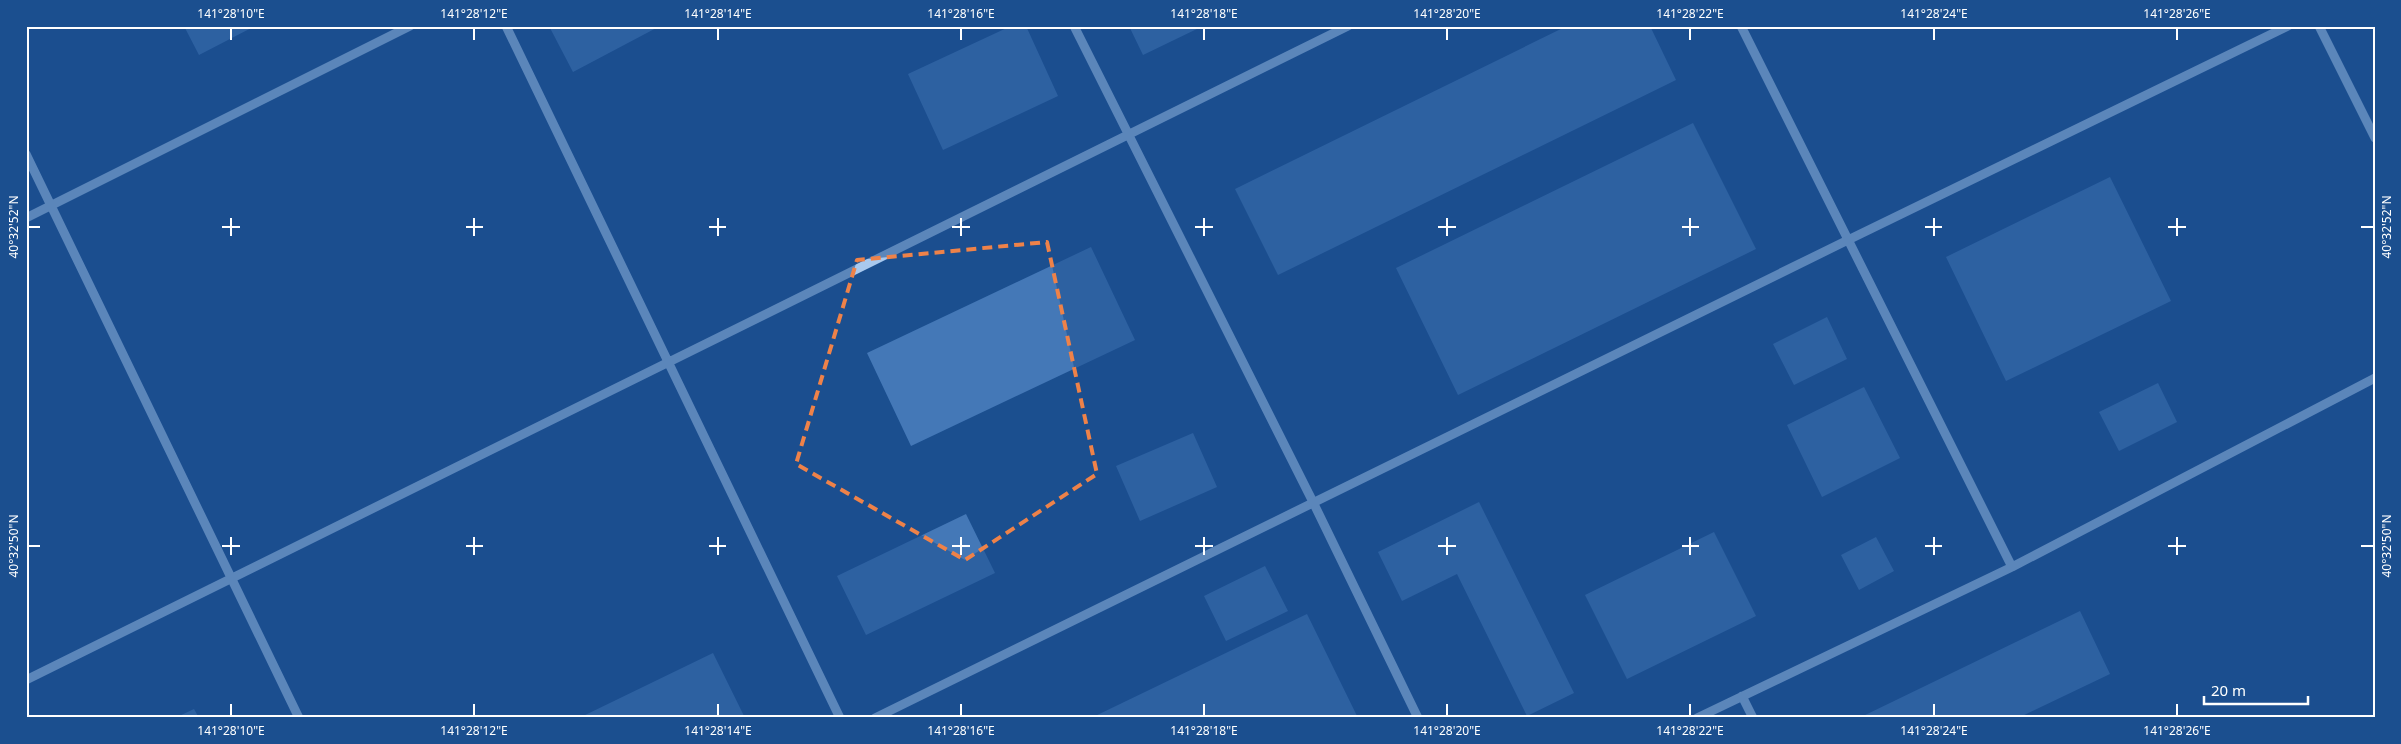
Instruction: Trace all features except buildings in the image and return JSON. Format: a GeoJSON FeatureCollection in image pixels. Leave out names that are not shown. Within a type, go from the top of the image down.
{"type":"FeatureCollection","features":[{"type":"Feature","properties":{"kind":"lane"},"geometry":{"type":"LineString","coordinates":[[26,218],[410,26]]}},
{"type":"Feature","properties":{"kind":"lane"},"geometry":{"type":"LineString","coordinates":[[506,26],[840,718]]}},
{"type":"Feature","properties":{"kind":"lane"},"geometry":{"type":"LineString","coordinates":[[1074,26],[1314,504],[1418,718]]}},
{"type":"Feature","properties":{"kind":"lane"},"geometry":{"type":"LineString","coordinates":[[26,680],[1348,26]]}},
{"type":"Feature","properties":{"kind":"lane"},"geometry":{"type":"LineString","coordinates":[[1741,26],[2012,567]]}},
{"type":"Feature","properties":{"kind":"lane"},"geometry":{"type":"LineString","coordinates":[[875,718],[2288,26]]}},
{"type":"Feature","properties":{"kind":"lane"},"geometry":{"type":"LineString","coordinates":[[2319,26],[2375,138]]}},
{"type":"Feature","properties":{"kind":"lane"},"geometry":{"type":"LineString","coordinates":[[26,154],[233,578],[299,718]]}},
{"type":"Feature","properties":{"kind":"lane"},"geometry":{"type":"LineString","coordinates":[[1697,718],[2012,567],[2375,378]]}},
{"type":"Feature","properties":{"kind":"lane"},"geometry":{"type":"LineString","coordinates":[[1742,696],[1754,718]]}},
{"type":"Feature","properties":{"kind":"highlighted area"},"geometry":{"type":"Polygon","coordinates":[[[1047,242],[1097,474],[965,560],[796,464],[857,260],[1047,242]]]}}]}
